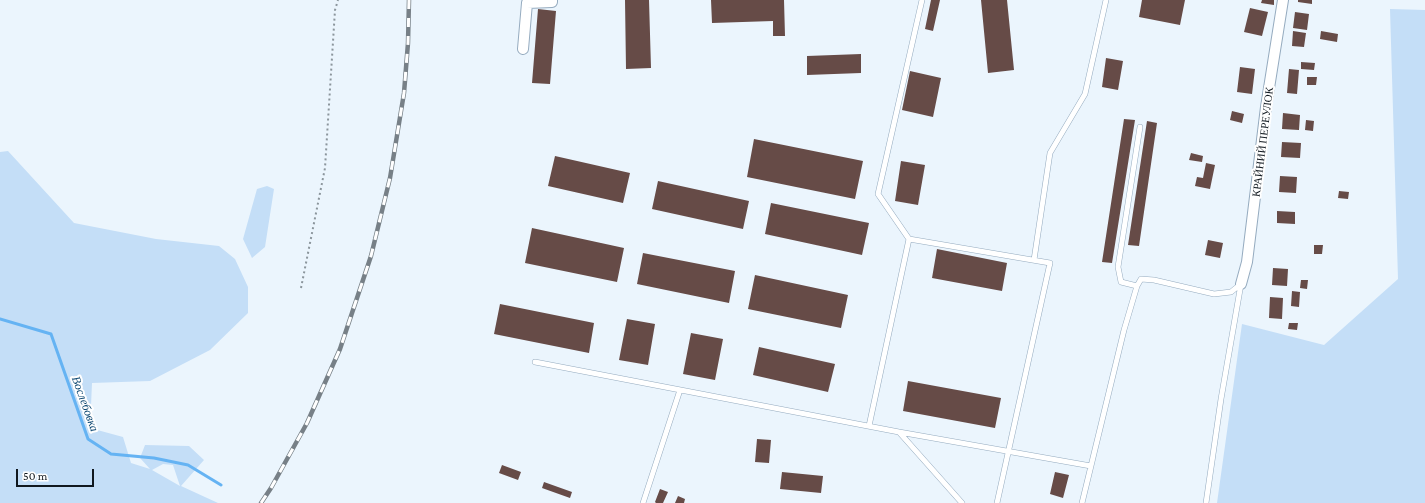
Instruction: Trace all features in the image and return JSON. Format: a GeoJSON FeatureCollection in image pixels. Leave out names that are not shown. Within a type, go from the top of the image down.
{"type":"FeatureCollection","features":[{"type":"Feature","properties":{"kind":"street"},"geometry":{"type":"LineString","coordinates":[[523,49],[527,3],[552,2],[552,0]]}},
{"type":"Feature","properties":{"kind":"street","name":"КРАЙНИЙ ПЕРЕУЛОК"},"geometry":{"type":"LineString","coordinates":[[1241,284],[1248,262],[1266,107],[1283,0]]}},
{"type":"Feature","properties":{"kind":"lane"},"geometry":{"type":"LineString","coordinates":[[922,0],[878,194],[909,239],[1050,263],[997,503]]}},
{"type":"Feature","properties":{"kind":"lane"},"geometry":{"type":"LineString","coordinates":[[1034,260],[1050,153],[1085,94],[1106,0]]}},
{"type":"Feature","properties":{"kind":"lane"},"geometry":{"type":"LineString","coordinates":[[1137,286],[1121,282],[1118,267],[1140,127]]}},
{"type":"Feature","properties":{"kind":"lane"},"geometry":{"type":"LineString","coordinates":[[869,426],[909,239]]}},
{"type":"Feature","properties":{"kind":"lane"},"geometry":{"type":"LineString","coordinates":[[1082,503],[1124,330],[1137,286],[1141,279],[1154,280],[1214,294],[1231,292],[1241,284]]}},
{"type":"Feature","properties":{"kind":"lane"},"geometry":{"type":"LineString","coordinates":[[1206,503],[1221,399],[1241,284]]}},
{"type":"Feature","properties":{"kind":"lane"},"geometry":{"type":"LineString","coordinates":[[535,362],[899,432],[1091,466]]}},
{"type":"Feature","properties":{"kind":"lane"},"geometry":{"type":"LineString","coordinates":[[643,503],[680,390]]}},
{"type":"Feature","properties":{"kind":"lane"},"geometry":{"type":"LineString","coordinates":[[899,432],[962,503]]}},
{"type":"Feature","properties":{"kind":"path"},"geometry":{"type":"LineString","coordinates":[[300,288],[325,168],[335,10],[338,0]]}},
{"type":"Feature","properties":{"kind":"shaded area"},"geometry":{"type":"Polygon","coordinates":[[[1390,9],[1425,10],[1425,503],[1217,503],[1242,324],[1324,345],[1398,279],[1390,9]]]}},
{"type":"Feature","properties":{"kind":"shaded area"},"geometry":{"type":"Polygon","coordinates":[[[8,151],[74,223],[156,239],[219,246],[235,259],[248,287],[248,313],[210,350],[150,381],[92,383],[90,428],[123,437],[131,463],[150,469],[140,458],[145,445],[189,446],[204,460],[181,486],[218,503],[0,503],[0,152],[8,151]],[[163,464],[152,470],[180,486],[173,465],[163,464]]]}},
{"type":"Feature","properties":{"kind":"shaded area"},"geometry":{"type":"Polygon","coordinates":[[[267,186],[274,189],[265,247],[252,258],[243,239],[257,189],[267,186]]]}},
{"type":"Feature","properties":{"kind":"building"},"geometry":{"type":"Polygon","coordinates":[[[625,0],[649,0],[651,68],[626,69],[625,0]]]}},
{"type":"Feature","properties":{"kind":"building"},"geometry":{"type":"Polygon","coordinates":[[[711,0],[784,0],[785,36],[773,36],[773,21],[712,23],[711,0]]]}},
{"type":"Feature","properties":{"kind":"building"},"geometry":{"type":"Polygon","coordinates":[[[931,0],[940,0],[933,31],[925,29],[931,0]]]}},
{"type":"Feature","properties":{"kind":"building"},"geometry":{"type":"Polygon","coordinates":[[[981,0],[1007,0],[1014,70],[988,73],[981,0]]]}},
{"type":"Feature","properties":{"kind":"building"},"geometry":{"type":"Polygon","coordinates":[[[1142,0],[1185,0],[1180,25],[1139,17],[1142,0]]]}},
{"type":"Feature","properties":{"kind":"building"},"geometry":{"type":"Polygon","coordinates":[[[1262,0],[1274,0],[1274,5],[1261,3],[1262,0]]]}},
{"type":"Feature","properties":{"kind":"building"},"geometry":{"type":"Polygon","coordinates":[[[1298,0],[1312,0],[1312,4],[1298,2],[1298,0]]]}},
{"type":"Feature","properties":{"kind":"building"},"geometry":{"type":"Polygon","coordinates":[[[1250,8],[1268,12],[1262,36],[1244,32],[1250,8]]]}},
{"type":"Feature","properties":{"kind":"building"},"geometry":{"type":"Polygon","coordinates":[[[538,9],[556,11],[550,84],[532,83],[538,9]]]}},
{"type":"Feature","properties":{"kind":"building"},"geometry":{"type":"Polygon","coordinates":[[[1295,12],[1309,14],[1307,30],[1293,28],[1295,12]]]}},
{"type":"Feature","properties":{"kind":"building"},"geometry":{"type":"Polygon","coordinates":[[[1293,31],[1306,33],[1304,47],[1292,46],[1293,31]]]}},
{"type":"Feature","properties":{"kind":"building"},"geometry":{"type":"Polygon","coordinates":[[[1321,31],[1338,34],[1337,42],[1320,39],[1321,31]]]}},
{"type":"Feature","properties":{"kind":"building"},"geometry":{"type":"Polygon","coordinates":[[[861,54],[861,73],[807,75],[807,56],[861,54]]]}},
{"type":"Feature","properties":{"kind":"building"},"geometry":{"type":"Polygon","coordinates":[[[1106,58],[1123,61],[1118,90],[1102,87],[1106,58]]]}},
{"type":"Feature","properties":{"kind":"building"},"geometry":{"type":"Polygon","coordinates":[[[1301,62],[1315,63],[1314,70],[1301,69],[1301,62]]]}},
{"type":"Feature","properties":{"kind":"building"},"geometry":{"type":"Polygon","coordinates":[[[1240,67],[1255,69],[1252,94],[1237,92],[1240,67]]]}},
{"type":"Feature","properties":{"kind":"building"},"geometry":{"type":"Polygon","coordinates":[[[1289,69],[1299,70],[1297,94],[1287,93],[1289,69]]]}},
{"type":"Feature","properties":{"kind":"building"},"geometry":{"type":"Polygon","coordinates":[[[910,71],[941,78],[933,117],[902,110],[910,71]]]}},
{"type":"Feature","properties":{"kind":"building"},"geometry":{"type":"Polygon","coordinates":[[[1307,77],[1317,77],[1316,85],[1307,85],[1307,77]]]}},
{"type":"Feature","properties":{"kind":"building"},"geometry":{"type":"Polygon","coordinates":[[[1232,111],[1244,114],[1242,123],[1230,120],[1232,111]]]}},
{"type":"Feature","properties":{"kind":"building"},"geometry":{"type":"Polygon","coordinates":[[[1283,113],[1300,115],[1299,130],[1282,129],[1283,113]]]}},
{"type":"Feature","properties":{"kind":"building"},"geometry":{"type":"Polygon","coordinates":[[[1124,119],[1135,120],[1112,263],[1102,262],[1124,119]]]}},
{"type":"Feature","properties":{"kind":"building"},"geometry":{"type":"Polygon","coordinates":[[[1306,120],[1314,121],[1313,131],[1305,130],[1306,120]]]}},
{"type":"Feature","properties":{"kind":"building"},"geometry":{"type":"Polygon","coordinates":[[[1147,121],[1157,123],[1139,246],[1128,245],[1147,121]]]}},
{"type":"Feature","properties":{"kind":"building"},"geometry":{"type":"Polygon","coordinates":[[[754,139],[863,161],[855,199],[747,177],[754,139]]]}},
{"type":"Feature","properties":{"kind":"building"},"geometry":{"type":"Polygon","coordinates":[[[1282,142],[1301,143],[1300,158],[1281,157],[1282,142]]]}},
{"type":"Feature","properties":{"kind":"building"},"geometry":{"type":"Polygon","coordinates":[[[1191,153],[1203,156],[1202,162],[1189,160],[1191,153]]]}},
{"type":"Feature","properties":{"kind":"building"},"geometry":{"type":"Polygon","coordinates":[[[555,156],[630,173],[623,203],[548,186],[555,156]]]}},
{"type":"Feature","properties":{"kind":"building"},"geometry":{"type":"Polygon","coordinates":[[[901,161],[925,165],[918,205],[895,201],[901,161]]]}},
{"type":"Feature","properties":{"kind":"building"},"geometry":{"type":"Polygon","coordinates":[[[1206,163],[1215,165],[1210,189],[1195,186],[1197,177],[1203,178],[1206,163]]]}},
{"type":"Feature","properties":{"kind":"building"},"geometry":{"type":"Polygon","coordinates":[[[1280,176],[1297,177],[1296,193],[1279,192],[1280,176]]]}},
{"type":"Feature","properties":{"kind":"building"},"geometry":{"type":"Polygon","coordinates":[[[658,181],[749,201],[743,229],[652,209],[658,181]]]}},
{"type":"Feature","properties":{"kind":"building"},"geometry":{"type":"Polygon","coordinates":[[[1339,191],[1349,192],[1348,199],[1338,198],[1339,191]]]}},
{"type":"Feature","properties":{"kind":"building"},"geometry":{"type":"Polygon","coordinates":[[[771,203],[869,223],[862,255],[765,234],[771,203]]]}},
{"type":"Feature","properties":{"kind":"building"},"geometry":{"type":"Polygon","coordinates":[[[1277,211],[1295,212],[1295,224],[1277,223],[1277,211]]]}},
{"type":"Feature","properties":{"kind":"building"},"geometry":{"type":"Polygon","coordinates":[[[532,228],[624,248],[617,282],[525,263],[532,228]]]}},
{"type":"Feature","properties":{"kind":"building"},"geometry":{"type":"Polygon","coordinates":[[[1208,240],[1223,243],[1220,258],[1205,255],[1208,240]]]}},
{"type":"Feature","properties":{"kind":"building"},"geometry":{"type":"Polygon","coordinates":[[[1314,245],[1323,245],[1322,254],[1314,254],[1314,245]]]}},
{"type":"Feature","properties":{"kind":"building"},"geometry":{"type":"Polygon","coordinates":[[[937,249],[1007,263],[1002,291],[932,278],[937,249]]]}},
{"type":"Feature","properties":{"kind":"building"},"geometry":{"type":"Polygon","coordinates":[[[643,253],[735,271],[729,303],[637,284],[643,253]]]}},
{"type":"Feature","properties":{"kind":"building"},"geometry":{"type":"Polygon","coordinates":[[[1273,268],[1288,269],[1287,286],[1272,285],[1273,268]]]}},
{"type":"Feature","properties":{"kind":"building"},"geometry":{"type":"Polygon","coordinates":[[[755,275],[848,295],[841,328],[748,309],[755,275]]]}},
{"type":"Feature","properties":{"kind":"building"},"geometry":{"type":"Polygon","coordinates":[[[1301,280],[1308,280],[1307,289],[1300,288],[1301,280]]]}},
{"type":"Feature","properties":{"kind":"building"},"geometry":{"type":"Polygon","coordinates":[[[1292,291],[1300,292],[1299,307],[1291,306],[1292,291]]]}},
{"type":"Feature","properties":{"kind":"building"},"geometry":{"type":"Polygon","coordinates":[[[1270,297],[1283,298],[1282,319],[1269,318],[1270,297]]]}},
{"type":"Feature","properties":{"kind":"building"},"geometry":{"type":"Polygon","coordinates":[[[500,304],[594,323],[589,353],[494,334],[500,304]]]}},
{"type":"Feature","properties":{"kind":"building"},"geometry":{"type":"Polygon","coordinates":[[[627,319],[655,324],[648,365],[619,360],[627,319]]]}},
{"type":"Feature","properties":{"kind":"building"},"geometry":{"type":"Polygon","coordinates":[[[1289,323],[1298,323],[1297,330],[1288,329],[1289,323]]]}},
{"type":"Feature","properties":{"kind":"building"},"geometry":{"type":"Polygon","coordinates":[[[691,333],[723,339],[715,380],[683,374],[691,333]]]}},
{"type":"Feature","properties":{"kind":"building"},"geometry":{"type":"Polygon","coordinates":[[[759,347],[835,364],[828,392],[753,375],[759,347]]]}},
{"type":"Feature","properties":{"kind":"building"},"geometry":{"type":"Polygon","coordinates":[[[908,381],[1001,398],[995,428],[903,411],[908,381]]]}},
{"type":"Feature","properties":{"kind":"building"},"geometry":{"type":"Polygon","coordinates":[[[757,439],[771,440],[769,463],[755,462],[757,439]]]}},
{"type":"Feature","properties":{"kind":"building"},"geometry":{"type":"Polygon","coordinates":[[[502,465],[521,472],[518,480],[499,473],[502,465]]]}},
{"type":"Feature","properties":{"kind":"building"},"geometry":{"type":"Polygon","coordinates":[[[782,472],[823,476],[821,493],[780,489],[782,472]]]}},
{"type":"Feature","properties":{"kind":"building"},"geometry":{"type":"Polygon","coordinates":[[[1055,472],[1069,475],[1063,498],[1050,494],[1055,472]]]}},
{"type":"Feature","properties":{"kind":"building"},"geometry":{"type":"Polygon","coordinates":[[[544,482],[572,492],[570,498],[542,488],[544,482]]]}},
{"type":"Feature","properties":{"kind":"building"},"geometry":{"type":"Polygon","coordinates":[[[660,489],[668,492],[663,503],[656,503],[655,502],[660,489]]]}},
{"type":"Feature","properties":{"kind":"building"},"geometry":{"type":"Polygon","coordinates":[[[678,496],[685,499],[684,503],[675,503],[678,496]]]}},
{"type":"Feature","properties":{"kind":"waterway","name":"Вослебовка"},"geometry":{"type":"LineString","coordinates":[[0,319],[51,334],[88,439],[111,454],[154,458],[188,465],[221,485]]}},
{"type":"Feature","properties":{"kind":"railway"},"geometry":{"type":"LineString","coordinates":[[261,503],[307,423],[340,349],[371,256],[390,178],[404,93],[408,43],[409,0]]}}]}
